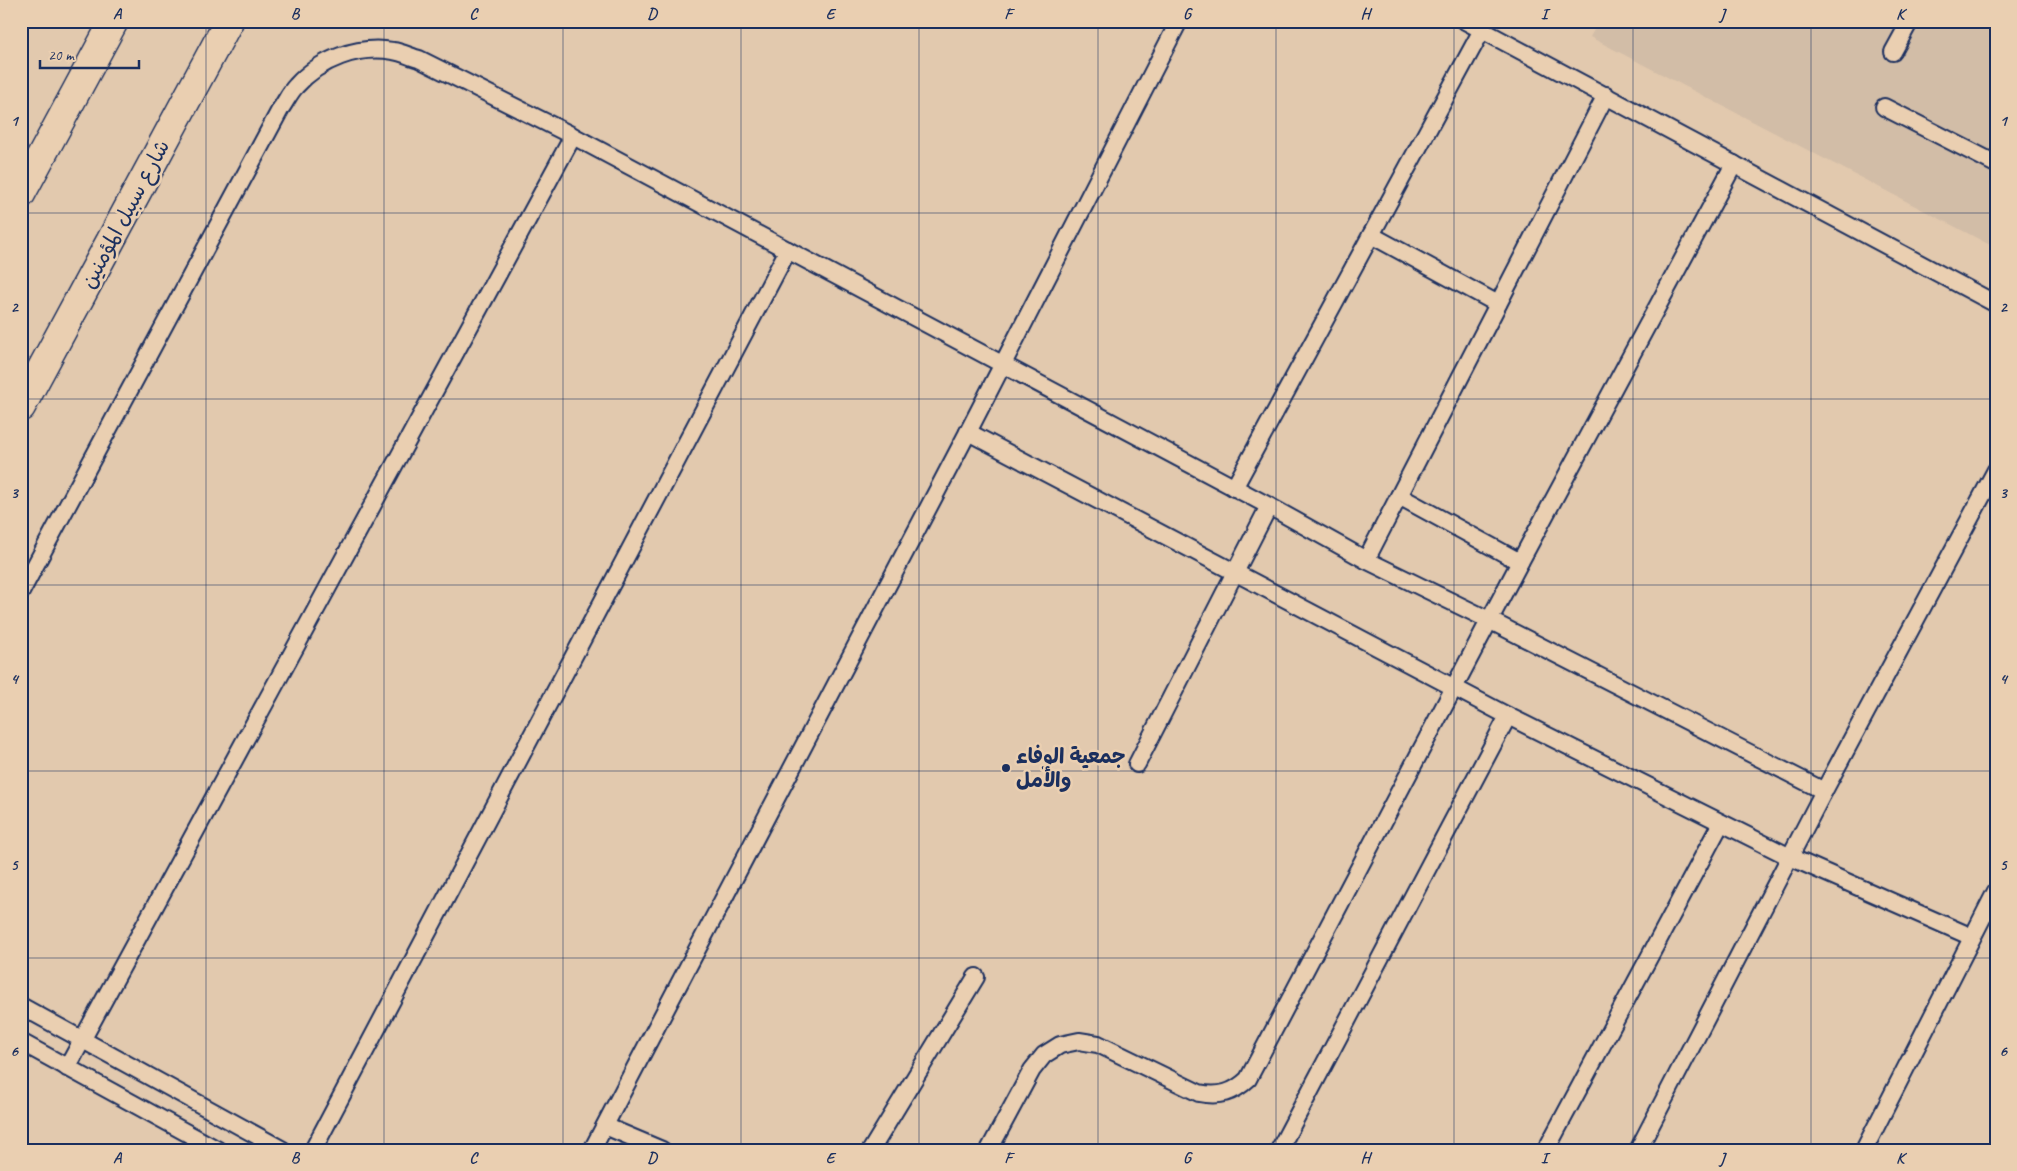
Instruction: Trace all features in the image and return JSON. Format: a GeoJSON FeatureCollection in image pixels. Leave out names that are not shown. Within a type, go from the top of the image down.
{"type":"FeatureCollection","features":[{"type":"Feature","properties":{"kind":"main road"},"geometry":{"type":"LineString","coordinates":[[21,194],[114,21]]}},
{"type":"Feature","properties":{"kind":"main road","name":"شارع سبيل المؤمنين"},"geometry":{"type":"LineString","coordinates":[[21,407],[229,21]]}},
{"type":"Feature","properties":{"kind":"lane"},"geometry":{"type":"LineString","coordinates":[[592,1150],[968,432],[1179,21]]}},
{"type":"Feature","properties":{"kind":"lane"},"geometry":{"type":"LineString","coordinates":[[1465,21],[1996,304]]}},
{"type":"Feature","properties":{"kind":"lane"},"geometry":{"type":"LineString","coordinates":[[1893,52],[1910,21]]}},
{"type":"Feature","properties":{"kind":"lane"},"geometry":{"type":"LineString","coordinates":[[1234,488],[1482,30]]}},
{"type":"Feature","properties":{"kind":"lane"},"geometry":{"type":"LineString","coordinates":[[21,592],[281,108],[296,86],[316,68],[340,55],[366,50],[394,51],[419,60],[573,136],[1002,363],[1366,560],[1489,620],[1824,791]]}},
{"type":"Feature","properties":{"kind":"lane"},"geometry":{"type":"LineString","coordinates":[[1366,560],[1606,95]]}},
{"type":"Feature","properties":{"kind":"lane"},"geometry":{"type":"LineString","coordinates":[[1884,108],[1996,164]]}},
{"type":"Feature","properties":{"kind":"lane"},"geometry":{"type":"LineString","coordinates":[[67,1068],[573,136]]}},
{"type":"Feature","properties":{"kind":"lane"},"geometry":{"type":"LineString","coordinates":[[989,1150],[1032,1070],[1044,1055],[1060,1045],[1079,1041],[1098,1044],[1199,1093],[1212,1096],[1226,1094],[1238,1088],[1248,1079],[1489,620],[1734,164]]}},
{"type":"Feature","properties":{"kind":"lane"},"geometry":{"type":"LineString","coordinates":[[1371,235],[1498,304]]}},
{"type":"Feature","properties":{"kind":"lane"},"geometry":{"type":"LineString","coordinates":[[313,1150],[788,250]]}},
{"type":"Feature","properties":{"kind":"lane"},"geometry":{"type":"LineString","coordinates":[[968,432],[1508,716],[1790,857],[1972,937]]}},
{"type":"Feature","properties":{"kind":"lane"},"geometry":{"type":"LineString","coordinates":[[1638,1150],[1824,791],[1996,470]]}},
{"type":"Feature","properties":{"kind":"lane"},"geometry":{"type":"LineString","coordinates":[[1399,496],[1520,562]]}},
{"type":"Feature","properties":{"kind":"lane"},"geometry":{"type":"LineString","coordinates":[[1137,764],[1269,506]]}},
{"type":"Feature","properties":{"kind":"lane"},"geometry":{"type":"LineString","coordinates":[[1279,1150],[1508,716]]}},
{"type":"Feature","properties":{"kind":"lane"},"geometry":{"type":"LineString","coordinates":[[1546,1150],[1721,823]]}},
{"type":"Feature","properties":{"kind":"lane"},"geometry":{"type":"LineString","coordinates":[[1864,1150],[1996,891]]}},
{"type":"Feature","properties":{"kind":"lane"},"geometry":{"type":"LineString","coordinates":[[870,1150],[976,977]]}},
{"type":"Feature","properties":{"kind":"lane"},"geometry":{"type":"LineString","coordinates":[[21,1006],[283,1150]]}},
{"type":"Feature","properties":{"kind":"lane"},"geometry":{"type":"LineString","coordinates":[[21,1042],[218,1150]]}},
{"type":"Feature","properties":{"kind":"lane"},"geometry":{"type":"LineString","coordinates":[[606,1126],[662,1150]]}},
{"type":"Feature","properties":{"kind":"shaded area"},"geometry":{"type":"Polygon","coordinates":[[[1599,21],[1996,21],[1996,248],[1590,37],[1599,21]]]}},
{"type":"Feature","properties":{"kind":"place","name":"جمعية الوفاء والأمل"},"geometry":{"type":"Point","coordinates":[1006,768]}}]}
